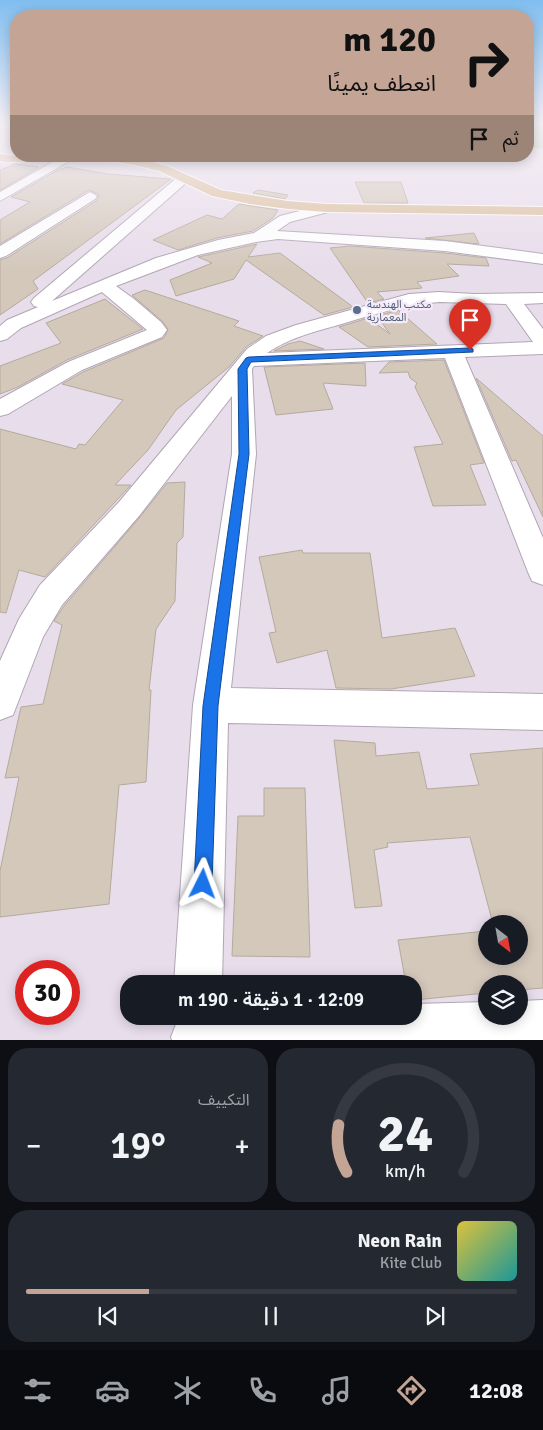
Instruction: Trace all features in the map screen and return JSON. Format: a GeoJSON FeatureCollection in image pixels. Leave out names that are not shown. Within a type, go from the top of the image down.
{"type":"FeatureCollection","features":[{"type":"Feature","properties":{"kind":"main road"},"geometry":{"type":"LineString","coordinates":[[173,173],[199,187],[225,195],[327,208],[543,211]]}},
{"type":"Feature","properties":{"kind":"street"},"geometry":{"type":"LineString","coordinates":[[0,197],[43,173]]}},
{"type":"Feature","properties":{"kind":"street"},"geometry":{"type":"LineString","coordinates":[[0,335],[183,179]]}},
{"type":"Feature","properties":{"kind":"street"},"geometry":{"type":"LineString","coordinates":[[0,253],[90,196]]}},
{"type":"Feature","properties":{"kind":"street"},"geometry":{"type":"LineString","coordinates":[[257,236],[285,219],[327,208]]}},
{"type":"Feature","properties":{"kind":"street"},"geometry":{"type":"LineString","coordinates":[[14,324],[144,267],[188,253],[257,236],[288,235],[410,243],[478,249],[543,258]]}},
{"type":"Feature","properties":{"kind":"street"},"geometry":{"type":"LineString","coordinates":[[0,409],[75,366],[155,333],[157,330],[154,326],[103,284]]}},
{"type":"Feature","properties":{"kind":"street"},"geometry":{"type":"LineString","coordinates":[[0,702],[30,630],[51,595],[129,509],[254,353],[273,340],[357,312],[409,299],[439,297],[511,300],[543,298]]}},
{"type":"Feature","properties":{"kind":"street"},"geometry":{"type":"LineString","coordinates":[[511,300],[543,342]]}},
{"type":"Feature","properties":{"kind":"street"},"geometry":{"type":"LineString","coordinates":[[246,364],[452,351],[543,348]]}},
{"type":"Feature","properties":{"kind":"street"},"geometry":{"type":"LineString","coordinates":[[452,351],[543,572]]}},
{"type":"Feature","properties":{"kind":"street"},"geometry":{"type":"LineString","coordinates":[[198,975],[211,706],[244,454],[246,364]]}},
{"type":"Feature","properties":{"kind":"street"},"geometry":{"type":"LineString","coordinates":[[211,706],[543,712]]}},
{"type":"Feature","properties":{"kind":"street"},"geometry":{"type":"LineString","coordinates":[[196,1031],[543,1024]]}},
{"type":"Feature","properties":{"kind":"building"},"geometry":{"type":"Polygon","coordinates":[[[0,173],[30,173],[0,190],[0,173]]]}},
{"type":"Feature","properties":{"kind":"building"},"geometry":{"type":"Polygon","coordinates":[[[54,173],[99,173],[171,179],[33,281],[38,289],[0,315],[0,260],[7,258],[96,201],[99,197],[98,194],[89,190],[0,244],[0,220],[30,202],[11,197],[54,173]]]}},
{"type":"Feature","properties":{"kind":"building"},"geometry":{"type":"Polygon","coordinates":[[[355,182],[401,182],[408,203],[364,203],[355,182]]]}},
{"type":"Feature","properties":{"kind":"building"},"geometry":{"type":"Polygon","coordinates":[[[258,190],[288,195],[285,199],[253,193],[258,190]]]}},
{"type":"Feature","properties":{"kind":"building"},"geometry":{"type":"Polygon","coordinates":[[[239,204],[278,210],[273,218],[253,231],[217,238],[178,250],[153,240],[207,215],[222,219],[239,204]]]}},
{"type":"Feature","properties":{"kind":"building"},"geometry":{"type":"Polygon","coordinates":[[[474,233],[479,244],[425,238],[474,233]]]}},
{"type":"Feature","properties":{"kind":"building"},"geometry":{"type":"Polygon","coordinates":[[[257,244],[248,257],[280,253],[353,307],[324,315],[246,260],[234,279],[176,296],[170,280],[212,263],[198,257],[257,244]]]}},
{"type":"Feature","properties":{"kind":"building"},"geometry":{"type":"Polygon","coordinates":[[[350,246],[486,258],[489,266],[447,264],[459,276],[417,282],[422,288],[377,292],[384,299],[368,303],[330,248],[350,246]]]}},
{"type":"Feature","properties":{"kind":"building"},"geometry":{"type":"Polygon","coordinates":[[[145,290],[239,321],[234,326],[263,336],[246,347],[229,367],[176,410],[148,450],[115,485],[131,485],[45,577],[19,570],[6,613],[0,612],[0,429],[76,449],[79,444],[85,445],[123,400],[62,384],[83,372],[164,338],[168,329],[162,321],[132,295],[145,290]]]}},
{"type":"Feature","properties":{"kind":"building"},"geometry":{"type":"Polygon","coordinates":[[[105,299],[143,329],[67,360],[18,387],[0,394],[0,366],[61,343],[46,323],[105,299]]]}},
{"type":"Feature","properties":{"kind":"building"},"geometry":{"type":"Polygon","coordinates":[[[398,310],[437,344],[368,347],[339,327],[368,318],[390,334],[377,316],[398,310]]]}},
{"type":"Feature","properties":{"kind":"building"},"geometry":{"type":"Polygon","coordinates":[[[300,341],[324,349],[274,351],[288,344],[300,341]]]}},
{"type":"Feature","properties":{"kind":"building"},"geometry":{"type":"Polygon","coordinates":[[[444,360],[484,463],[470,465],[486,505],[433,506],[414,447],[443,444],[415,387],[417,383],[410,378],[408,372],[379,373],[389,362],[444,360]]]}},
{"type":"Feature","properties":{"kind":"building"},"geometry":{"type":"Polygon","coordinates":[[[365,363],[366,386],[323,383],[333,409],[276,415],[264,367],[365,363]]]}},
{"type":"Feature","properties":{"kind":"building"},"geometry":{"type":"Polygon","coordinates":[[[476,378],[543,436],[543,517],[516,460],[512,461],[476,378]]]}},
{"type":"Feature","properties":{"kind":"building"},"geometry":{"type":"Polygon","coordinates":[[[185,482],[183,537],[177,543],[175,601],[156,629],[149,690],[151,690],[146,782],[119,785],[109,904],[0,917],[0,871],[19,777],[5,778],[21,707],[43,704],[62,625],[54,621],[64,606],[167,483],[185,482]]]}},
{"type":"Feature","properties":{"kind":"building"},"geometry":{"type":"Polygon","coordinates":[[[302,550],[303,553],[370,553],[382,638],[455,628],[475,676],[391,689],[336,688],[327,650],[277,663],[269,633],[276,632],[259,557],[302,550]]]}},
{"type":"Feature","properties":{"kind":"building"},"geometry":{"type":"Polygon","coordinates":[[[334,740],[375,743],[376,756],[419,752],[427,789],[479,785],[470,754],[543,748],[543,988],[528,989],[528,975],[478,975],[478,994],[422,999],[422,975],[404,975],[398,940],[478,932],[478,965],[528,965],[528,915],[491,915],[470,837],[387,843],[388,847],[374,850],[382,906],[355,908],[334,740]]]}},
{"type":"Feature","properties":{"kind":"building"},"geometry":{"type":"Polygon","coordinates":[[[264,788],[305,788],[310,957],[232,956],[238,816],[264,816],[264,788]]]}},
{"type":"Feature","properties":{"kind":"place","name":"مكتب الهندسة المعمارية"},"geometry":{"type":"Point","coordinates":[357,310]}},
{"type":"Feature","properties":{"kind":"route"},"geometry":{"type":"LineString","coordinates":[[203,884],[211,706],[244,454],[242,369],[249,360],[470,350]]}}]}
